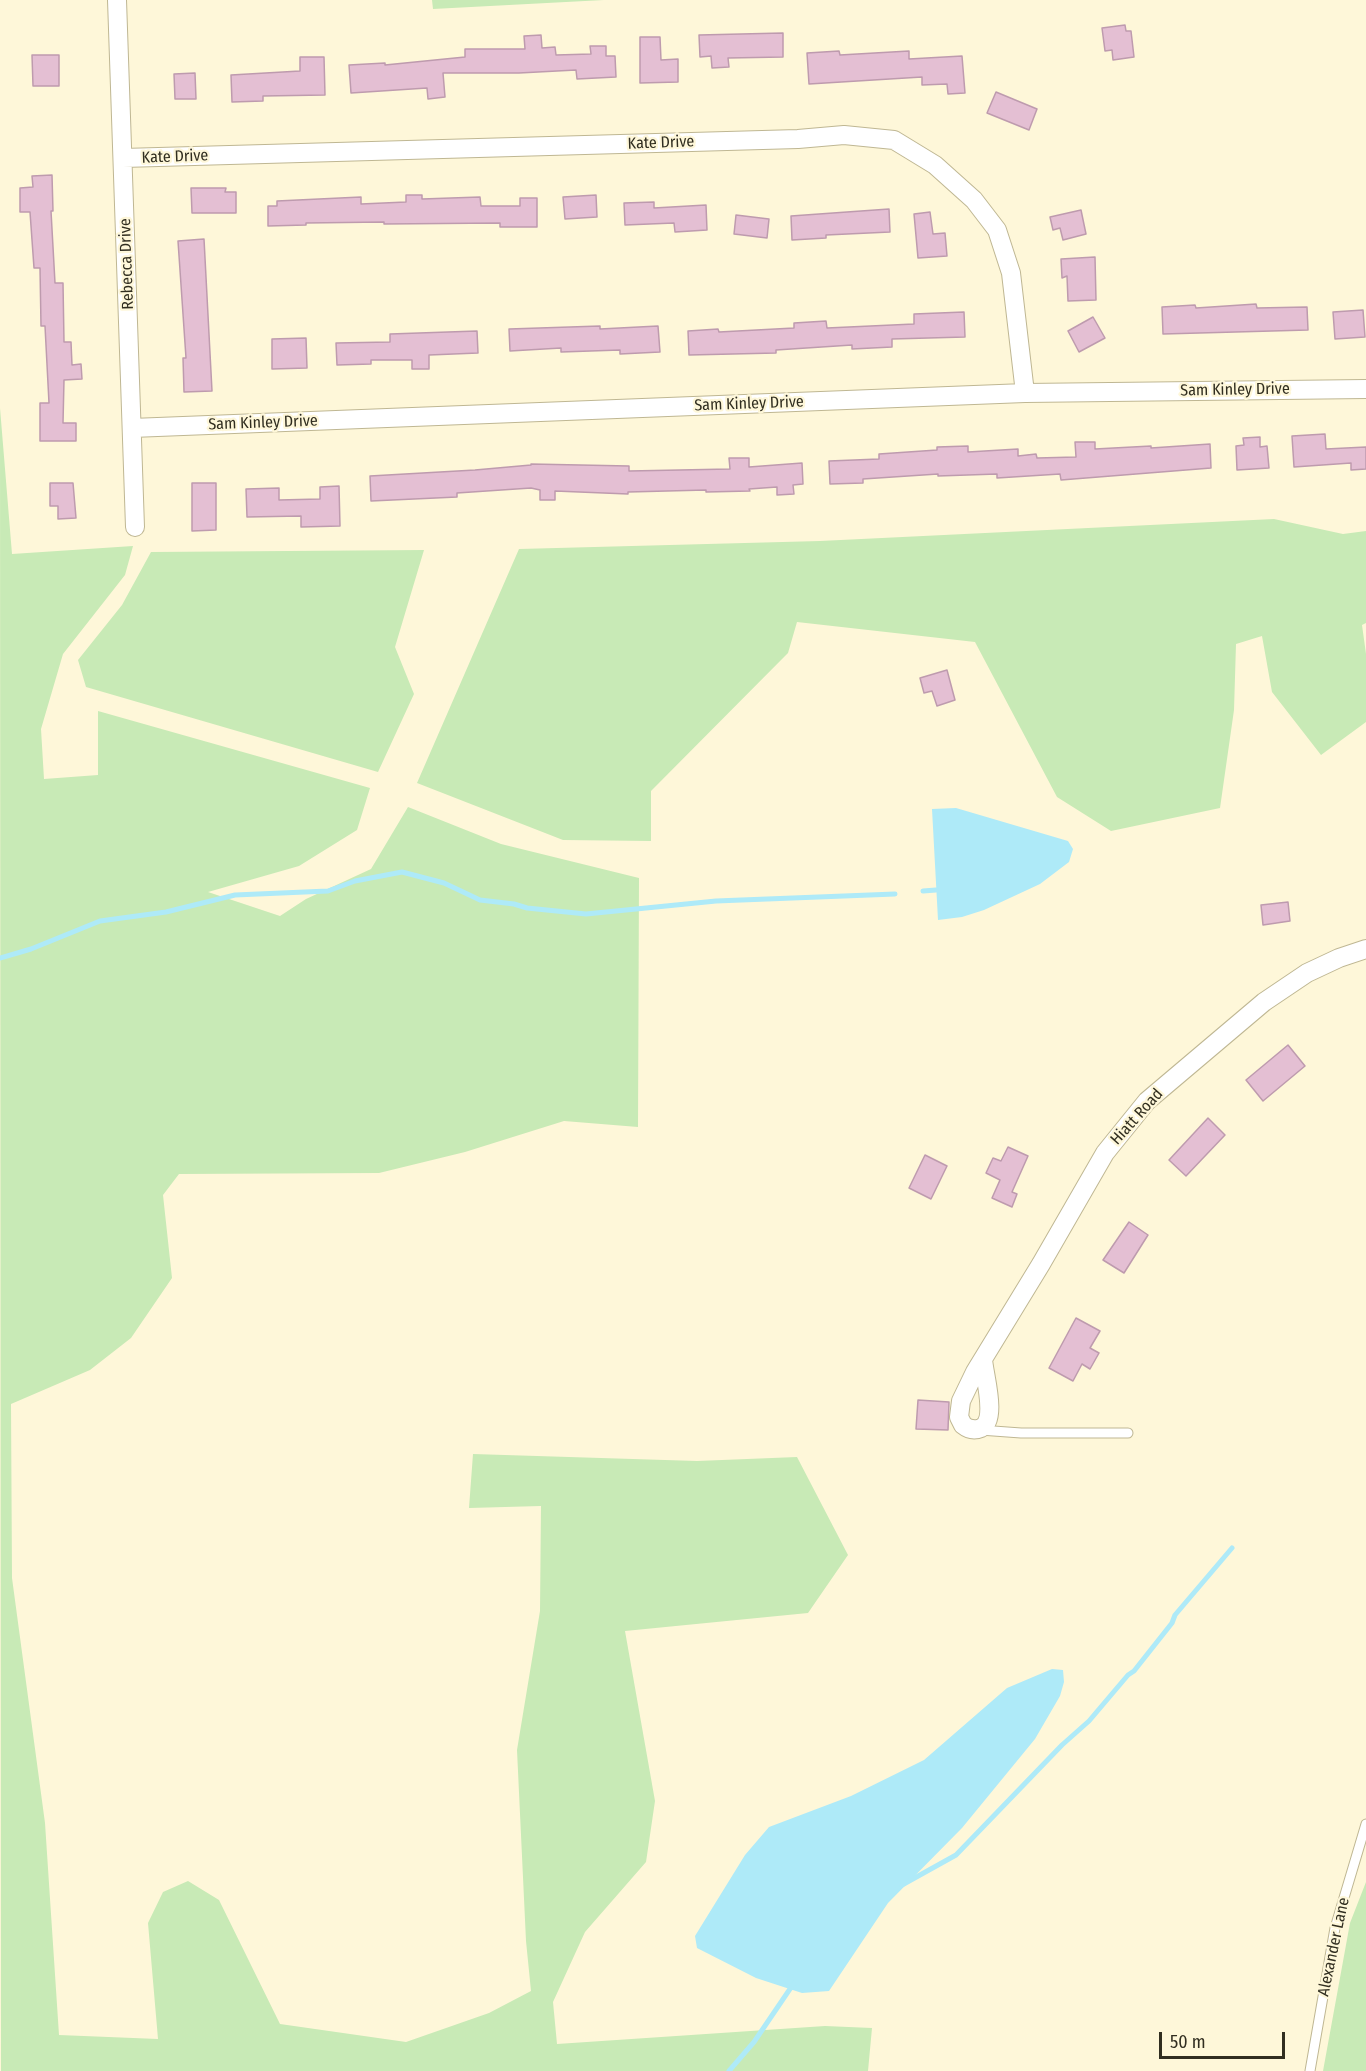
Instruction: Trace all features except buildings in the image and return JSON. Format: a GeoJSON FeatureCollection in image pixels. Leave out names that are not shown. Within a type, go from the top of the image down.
{"type":"FeatureCollection","features":[{"type":"Feature","properties":{"kind":"street","name":"Rebecca Drive"},"geometry":{"type":"LineString","coordinates":[[117,0],[135,527]]}},
{"type":"Feature","properties":{"kind":"street","name":"Kate Drive"},"geometry":{"type":"LineString","coordinates":[[123,158],[798,139],[844,135],[894,140],[935,165],[974,200],[997,230],[1011,273],[1025,393]]}},
{"type":"Feature","properties":{"kind":"street","name":"Sam Kinley Drive"},"geometry":{"type":"LineString","coordinates":[[132,428],[1025,393],[1366,389]]}},
{"type":"Feature","properties":{"kind":"street","name":"Hiatt Road"},"geometry":{"type":"LineString","coordinates":[[978,1429],[965,1427],[961,1422],[959,1413],[966,1389],[1105,1153],[1147,1101],[1264,1002],[1306,973],[1339,958],[1366,950]]}},
{"type":"Feature","properties":{"kind":"street"},"geometry":{"type":"LineString","coordinates":[[978,1429],[986,1425],[990,1414],[983,1359]]}},
{"type":"Feature","properties":{"kind":"lane"},"geometry":{"type":"LineString","coordinates":[[978,1429],[1021,1433],[1128,1433]]}},
{"type":"Feature","properties":{"kind":"lane","name":"Alexander Lane"},"geometry":{"type":"LineString","coordinates":[[1310,2071],[1335,1928],[1366,1824]]}},
{"type":"Feature","properties":{"kind":"green space"},"geometry":{"type":"Polygon","coordinates":[[[432,0],[604,0],[433,9],[432,0]]]}},
{"type":"Feature","properties":{"kind":"green space"},"geometry":{"type":"Polygon","coordinates":[[[0,408],[12,554],[133,546],[125,575],[63,654],[41,729],[44,779],[98,775],[98,711],[370,788],[357,830],[299,866],[208,892],[280,916],[306,899],[371,869],[408,807],[501,844],[639,878],[638,1127],[564,1121],[465,1152],[379,1173],[179,1174],[163,1195],[172,1278],[131,1338],[90,1370],[11,1404],[12,1578],[45,1823],[59,2035],[158,2039],[148,1923],[163,1892],[188,1881],[219,1900],[280,2024],[406,2042],[489,2013],[531,1991],[526,1941],[517,1750],[540,1611],[541,1506],[469,1508],[473,1454],[697,1461],[797,1457],[848,1555],[808,1613],[625,1631],[655,1801],[646,1862],[585,1932],[553,2002],[557,2044],[825,2026],[872,2028],[868,2071],[1,2071],[0,408]]]}},
{"type":"Feature","properties":{"kind":"green space"},"geometry":{"type":"Polygon","coordinates":[[[1274,519],[1343,534],[1366,531],[1366,623],[1362,625],[1366,654],[1366,722],[1321,755],[1272,692],[1262,636],[1236,644],[1234,710],[1220,808],[1111,831],[1057,797],[975,642],[797,622],[788,653],[651,791],[651,841],[563,840],[417,783],[519,549],[820,541],[1274,519]]]}},
{"type":"Feature","properties":{"kind":"green space"},"geometry":{"type":"Polygon","coordinates":[[[424,550],[395,647],[414,694],[378,772],[86,687],[78,660],[122,605],[151,552],[424,550]]]}},
{"type":"Feature","properties":{"kind":"green space"},"geometry":{"type":"Polygon","coordinates":[[[1366,1882],[1366,2071],[1323,2071],[1350,1923],[1366,1882]]]}},
{"type":"Feature","properties":{"kind":"water"},"geometry":{"type":"Polygon","coordinates":[[[956,808],[1068,841],[1073,849],[1069,862],[1040,884],[984,910],[962,917],[938,920],[932,809],[956,808]]]}},
{"type":"Feature","properties":{"kind":"water"},"geometry":{"type":"Polygon","coordinates":[[[1052,1669],[1063,1670],[1064,1682],[1060,1696],[1035,1739],[962,1828],[888,1903],[829,1991],[802,1993],[756,1978],[697,1948],[695,1936],[745,1855],[769,1827],[851,1796],[924,1760],[1007,1688],[1052,1669]]]}},
{"type":"Feature","properties":{"kind":"waterway"},"geometry":{"type":"LineString","coordinates":[[0,958],[31,949],[100,921],[166,912],[235,895],[328,891],[355,881],[402,872],[444,883],[480,900],[586,914],[716,901],[895,894]]}},
{"type":"Feature","properties":{"kind":"waterway"},"geometry":{"type":"LineString","coordinates":[[923,891],[936,890]]}},
{"type":"Feature","properties":{"kind":"waterway"},"geometry":{"type":"LineString","coordinates":[[902,1885],[956,1855],[1062,1745],[1089,1721],[1134,1671],[1172,1623],[1175,1615],[1232,1548]]}},
{"type":"Feature","properties":{"kind":"waterway"},"geometry":{"type":"LineString","coordinates":[[729,2071],[754,2042],[794,1983]]}}]}
